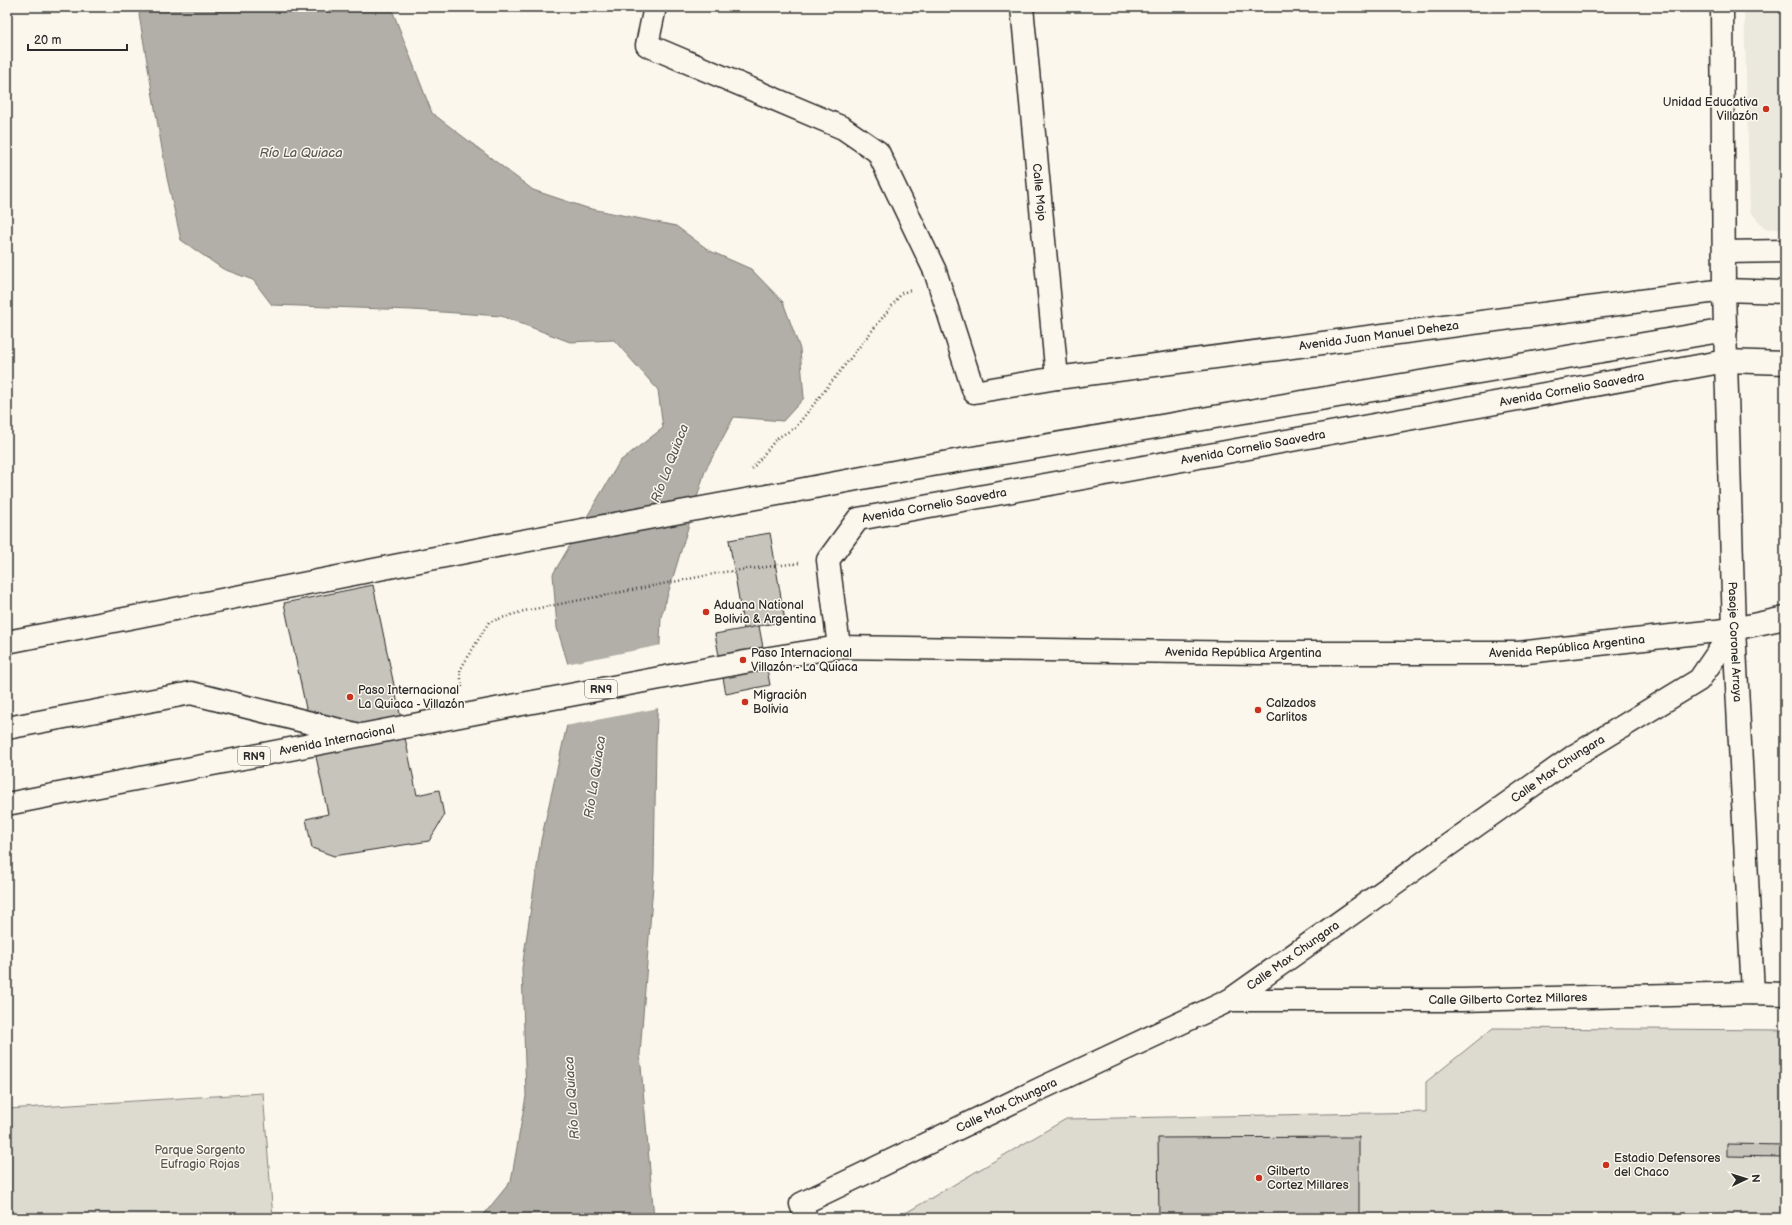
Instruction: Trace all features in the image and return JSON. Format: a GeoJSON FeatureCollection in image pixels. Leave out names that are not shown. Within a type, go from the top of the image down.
{"type":"FeatureCollection","features":[{"type":"Feature","properties":{"kind":"main road"},"geometry":{"type":"LineString","coordinates":[[655,7],[648,45],[843,128],[878,152],[938,281]]}},
{"type":"Feature","properties":{"kind":"main road","name":"Calle Mojo"},"geometry":{"type":"LineString","coordinates":[[1022,7],[1057,378]]}},
{"type":"Feature","properties":{"kind":"main road","name":"Pasaje Coronel Arraya"},"geometry":{"type":"LineString","coordinates":[[1722,7],[1724,290],[1734,629],[1753,993]]}},
{"type":"Feature","properties":{"kind":"main road"},"geometry":{"type":"LineString","coordinates":[[1724,252],[1785,251]]}},
{"type":"Feature","properties":{"kind":"main road","name":"Avenida Juan Manuel Deheza"},"geometry":{"type":"LineString","coordinates":[[938,281],[974,392],[1057,378],[1724,290],[1785,292]]}},
{"type":"Feature","properties":{"kind":"main road"},"geometry":{"type":"LineString","coordinates":[[7,642],[496,546],[920,467],[1726,330]]}},
{"type":"Feature","properties":{"kind":"main road","name":"Avenida Cornelio Saavedra"},"geometry":{"type":"LineString","coordinates":[[828,560],[858,519],[1726,361],[1785,363]]}},
{"type":"Feature","properties":{"kind":"main road"},"geometry":{"type":"LineString","coordinates":[[828,560],[839,647]]}},
{"type":"Feature","properties":{"kind":"main road","name":"Avenida República Argentina"},"geometry":{"type":"LineString","coordinates":[[501,708],[702,670],[839,647],[1259,653],[1518,653],[1734,629],[1785,618]]}},
{"type":"Feature","properties":{"kind":"main road","name":"Calle Max Chungara"},"geometry":{"type":"LineString","coordinates":[[803,1211],[1042,1088],[1230,1000],[1574,756],[1699,680],[1734,629]]}},
{"type":"Feature","properties":{"kind":"main road"},"geometry":{"type":"LineString","coordinates":[[7,728],[191,693],[359,736]]}},
{"type":"Feature","properties":{"kind":"main road","name":"Avenida Internacional"},"geometry":{"type":"LineString","coordinates":[[7,804],[501,708]]}},
{"type":"Feature","properties":{"kind":"main road","name":"Calle Gilberto Cortez Millares"},"geometry":{"type":"LineString","coordinates":[[1230,1000],[1462,1000],[1753,993],[1785,994]]}},
{"type":"Feature","properties":{"kind":"path"},"geometry":{"type":"LineString","coordinates":[[750,472],[777,438],[795,428],[902,292],[938,281]]}},
{"type":"Feature","properties":{"kind":"path"},"geometry":{"type":"LineString","coordinates":[[465,715],[460,670],[489,622],[524,611],[724,572],[828,560]]}},
{"type":"Feature","properties":{"kind":"shaded area","name":"Unidad Educativa Villazón"},"geometry":{"type":"Polygon","coordinates":[[[1744,7],[1785,7],[1785,228],[1765,229],[1750,211],[1744,7]]]}},
{"type":"Feature","properties":{"kind":"green space"},"geometry":{"type":"Polygon","coordinates":[[[1493,1028],[1785,1030],[1785,1218],[897,1218],[1066,1119],[1426,1112],[1426,1082],[1493,1028]]]}},
{"type":"Feature","properties":{"kind":"green space","name":"Parque Sargento Eufragio Rojas"},"geometry":{"type":"Polygon","coordinates":[[[263,1093],[273,1218],[7,1218],[7,1109],[263,1093]]]}},
{"type":"Feature","properties":{"kind":"water","name":"Río La Quiaca"},"geometry":{"type":"Polygon","coordinates":[[[141,7],[391,7],[432,113],[533,190],[587,208],[676,226],[710,251],[751,269],[783,302],[800,349],[804,398],[783,421],[734,417],[705,471],[661,617],[656,742],[654,872],[640,1054],[654,1218],[481,1218],[511,1181],[526,1096],[522,968],[541,840],[567,725],[568,664],[557,628],[553,574],[620,461],[663,428],[658,390],[614,340],[570,342],[501,316],[412,310],[272,305],[253,280],[223,269],[181,240],[167,178],[139,15],[141,7]]]}},
{"type":"Feature","properties":{"kind":"pier"},"geometry":{"type":"Polygon","coordinates":[[[662,645],[659,708],[565,726],[566,664],[662,645]]]}},
{"type":"Feature","properties":{"kind":"building"},"geometry":{"type":"Polygon","coordinates":[[[770,533],[785,621],[744,629],[729,540],[770,533]]]}},
{"type":"Feature","properties":{"kind":"building","name":"Paso Internacional La Quiaca - Villazón"},"geometry":{"type":"Polygon","coordinates":[[[373,585],[417,795],[439,790],[444,816],[429,841],[334,856],[312,848],[306,819],[328,814],[284,603],[373,585]]]}},
{"type":"Feature","properties":{"kind":"building","name":"Paso Internacional Villazón - La Quiaca"},"geometry":{"type":"Polygon","coordinates":[[[759,626],[770,685],[726,694],[715,634],[759,626]]]}},
{"type":"Feature","properties":{"kind":"building","name":"Gilberto Cortez Millares"},"geometry":{"type":"Polygon","coordinates":[[[1359,1137],[1359,1218],[1159,1218],[1158,1138],[1359,1137]]]}},
{"type":"Feature","properties":{"kind":"building"},"geometry":{"type":"Polygon","coordinates":[[[1727,1144],[1785,1145],[1785,1157],[1727,1156],[1727,1144]]]}},
{"type":"Feature","properties":{"kind":"place","name":"Unidad Educativa Villazón"},"geometry":{"type":"Point","coordinates":[1766,109]}},
{"type":"Feature","properties":{"kind":"place","name":"Aduana National Bolivia & Argentina"},"geometry":{"type":"Point","coordinates":[706,612]}},
{"type":"Feature","properties":{"kind":"place","name":"Paso Internacional Villazón - La Quiaca"},"geometry":{"type":"Point","coordinates":[743,660]}},
{"type":"Feature","properties":{"kind":"place","name":"Paso Internacional La Quiaca - Villazón"},"geometry":{"type":"Point","coordinates":[350,697]}},
{"type":"Feature","properties":{"kind":"place","name":"Migración Bolivia"},"geometry":{"type":"Point","coordinates":[745,702]}},
{"type":"Feature","properties":{"kind":"place","name":"Calzados Carlitos"},"geometry":{"type":"Point","coordinates":[1258,710]}},
{"type":"Feature","properties":{"kind":"place","name":"Estadio Defensores del Chaco"},"geometry":{"type":"Point","coordinates":[1606,1165]}},
{"type":"Feature","properties":{"kind":"place","name":"Gilberto Cortez Millares"},"geometry":{"type":"Point","coordinates":[1259,1178]}}]}
